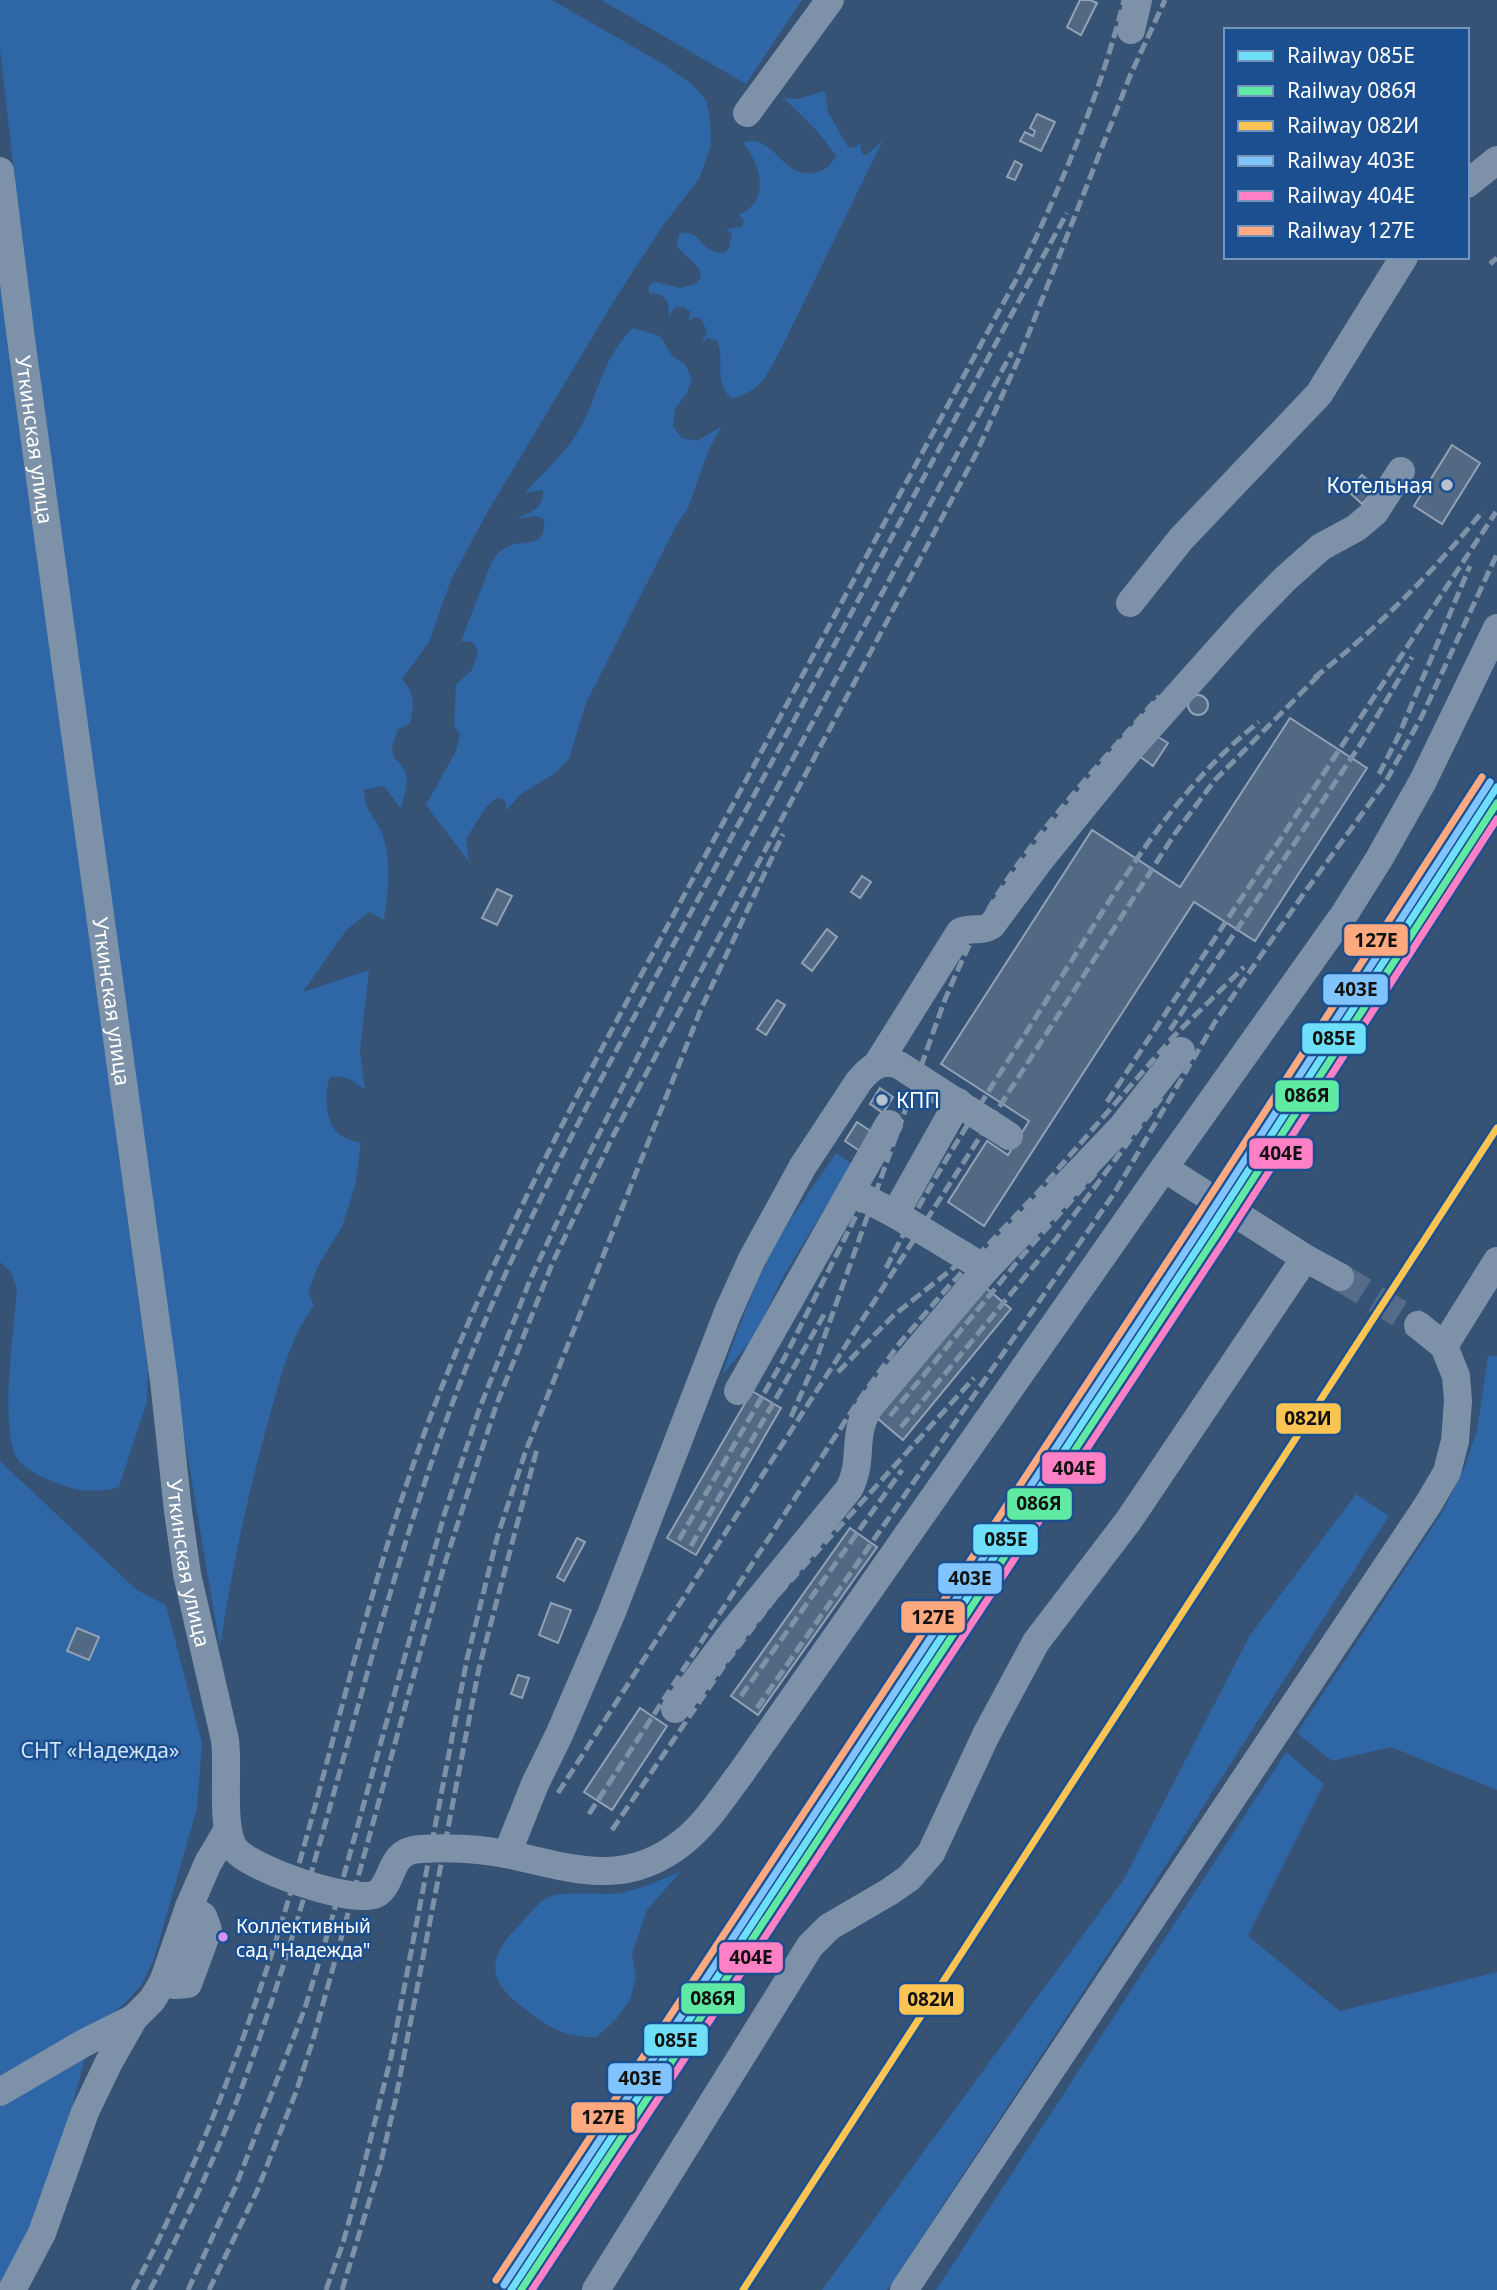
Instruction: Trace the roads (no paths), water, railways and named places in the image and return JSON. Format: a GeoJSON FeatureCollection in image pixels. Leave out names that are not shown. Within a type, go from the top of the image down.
{"type":"FeatureCollection","features":[{"type":"Feature","properties":{"kind":"street"},"geometry":{"type":"LineString","coordinates":[[747,113],[830,0]]}},
{"type":"Feature","properties":{"kind":"street"},"geometry":{"type":"LineString","coordinates":[[1130,30],[1138,0]]}},
{"type":"Feature","properties":{"kind":"street"},"geometry":{"type":"LineString","coordinates":[[1469,182],[1497,160]]}},
{"type":"Feature","properties":{"kind":"street","name":"Уткинская улица"},"geometry":{"type":"LineString","coordinates":[[0,171],[164,1381],[187,1574],[228,1758],[227,1831]]}},
{"type":"Feature","properties":{"kind":"street"},"geometry":{"type":"LineString","coordinates":[[1130,603],[1181,539],[1319,394],[1403,259]]}},
{"type":"Feature","properties":{"kind":"street"},"geometry":{"type":"LineString","coordinates":[[508,1854],[534,1784],[559,1735],[607,1625],[728,1312],[752,1259],[810,1155],[859,1081],[878,1063],[960,932],[966,929],[986,929],[992,925],[1040,860],[1131,748],[1247,618],[1321,547],[1356,528],[1375,512],[1401,471]]}},
{"type":"Feature","properties":{"kind":"street"},"geometry":{"type":"LineString","coordinates":[[227,1831],[234,1849],[250,1862],[272,1873],[322,1889],[368,1896],[379,1892],[400,1857],[418,1849],[508,1854],[564,1868],[614,1871],[642,1865],[665,1855],[694,1832],[741,1773],[1345,913],[1423,781],[1497,628]]}},
{"type":"Feature","properties":{"kind":"street"},"geometry":{"type":"LineString","coordinates":[[675,1709],[735,1629],[849,1489],[856,1471],[858,1429],[871,1405],[986,1269],[1121,1128],[1181,1051]]}},
{"type":"Feature","properties":{"kind":"street"},"geometry":{"type":"LineString","coordinates":[[878,1063],[900,1065],[1009,1136]]}},
{"type":"Feature","properties":{"kind":"street"},"geometry":{"type":"LineString","coordinates":[[895,1214],[958,1102]]}},
{"type":"Feature","properties":{"kind":"street"},"geometry":{"type":"LineString","coordinates":[[738,1391],[889,1124]]}},
{"type":"Feature","properties":{"kind":"street"},"geometry":{"type":"LineString","coordinates":[[1164,1168],[1305,1258],[1340,1277]]}},
{"type":"Feature","properties":{"kind":"street"},"geometry":{"type":"LineString","coordinates":[[850,1191],[895,1214],[986,1269]]}},
{"type":"Feature","properties":{"kind":"street"},"geometry":{"type":"LineString","coordinates":[[596,2290],[810,1946],[830,1927],[909,1878],[930,1853],[1010,1687],[1036,1642],[1129,1520],[1305,1258]]}},
{"type":"Feature","properties":{"kind":"street"},"geometry":{"type":"LineString","coordinates":[[1444,1346],[1497,1261]]}},
{"type":"Feature","properties":{"kind":"street"},"geometry":{"type":"LineString","coordinates":[[904,2290],[1429,1503],[1447,1472],[1455,1441],[1458,1401],[1455,1376],[1444,1346],[1418,1325]]}},
{"type":"Feature","properties":{"kind":"street"},"geometry":{"type":"LineString","coordinates":[[12,2290],[42,2233],[85,2112],[108,2062],[134,2018],[152,2000],[163,1982],[189,1906],[208,1863],[227,1831]]}},
{"type":"Feature","properties":{"kind":"street"},"geometry":{"type":"LineString","coordinates":[[0,2092],[84,2042],[134,2018]]}},
{"type":"Feature","properties":{"kind":"tunnel"},"geometry":{"type":"LineString","coordinates":[[1340,1277],[1418,1325]]}},
{"type":"Feature","properties":{"kind":"railway"},"geometry":{"type":"LineString","coordinates":[[133,2290],[207,2132],[248,2024],[301,1857],[384,1556],[423,1437],[472,1314],[501,1249],[596,1060],[1017,278],[1078,141],[1124,0]]}},
{"type":"Feature","properties":{"kind":"railway"},"geometry":{"type":"LineString","coordinates":[[209,2290],[257,2191],[296,2092],[313,2040],[444,1566],[496,1406],[552,1264],[613,1136],[976,454],[1019,358],[1130,76],[1165,0]]}},
{"type":"Feature","properties":{"kind":"railway"},"geometry":{"type":"LineString","coordinates":[[150,2290],[185,2221],[236,2103],[298,1918],[405,1544],[435,1451],[497,1293],[527,1226],[593,1096],[1067,213]]}},
{"type":"Feature","properties":{"kind":"railway"},"geometry":{"type":"LineString","coordinates":[[1490,264],[1497,258]]}},
{"type":"Feature","properties":{"kind":"railway"},"geometry":{"type":"LineString","coordinates":[[188,2290],[235,2188],[305,2008],[445,1512],[479,1410],[530,1280],[590,1152],[705,922],[1012,352]]}},
{"type":"Feature","properties":{"kind":"railway"},"geometry":{"type":"LineString","coordinates":[[1314,678],[1360,640],[1403,599],[1483,511]]}},
{"type":"Feature","properties":{"kind":"railway"},"geometry":{"type":"LineString","coordinates":[[1107,1102],[1496,512]]}},
{"type":"Feature","properties":{"kind":"railway"},"geometry":{"type":"LineString","coordinates":[[757,1708],[1115,1192],[1215,1022],[1386,781],[1422,716],[1497,554]]}},
{"type":"Feature","properties":{"kind":"railway"},"geometry":{"type":"LineString","coordinates":[[1379,774],[1398,737],[1470,566]]}},
{"type":"Feature","properties":{"kind":"railway"},"geometry":{"type":"LineString","coordinates":[[1170,1030],[1360,745],[1412,657]]}},
{"type":"Feature","properties":{"kind":"railway"},"geometry":{"type":"LineString","coordinates":[[558,1793],[1176,832],[1215,780],[1322,672]]}},
{"type":"Feature","properties":{"kind":"railway"},"geometry":{"type":"LineString","coordinates":[[791,1417],[816,1360],[944,1002],[971,941],[991,905],[1028,850],[1070,797],[1159,696]]}},
{"type":"Feature","properties":{"kind":"railway"},"geometry":{"type":"LineString","coordinates":[[886,1268],[966,1127],[1121,882],[1170,813],[1197,781],[1259,722]]}},
{"type":"Feature","properties":{"kind":"railway"},"geometry":{"type":"LineString","coordinates":[[326,2290],[343,2243],[391,2057],[467,1659],[497,1538],[525,1453],[701,1009],[783,834]]}},
{"type":"Feature","properties":{"kind":"railway"},"geometry":{"type":"LineString","coordinates":[[589,1814],[857,1403],[899,1344],[949,1286],[1038,1192],[1173,1037],[1244,967]]}},
{"type":"Feature","properties":{"kind":"railway"},"geometry":{"type":"LineString","coordinates":[[901,1427],[1056,1239],[1162,1097]]}},
{"type":"Feature","properties":{"kind":"railway"},"geometry":{"type":"LineString","coordinates":[[890,1416],[1022,1256],[1096,1173]]}},
{"type":"Feature","properties":{"kind":"railway"},"geometry":{"type":"LineString","coordinates":[[679,1540],[785,1357],[867,1194]]}},
{"type":"Feature","properties":{"kind":"railway"},"geometry":{"type":"LineString","coordinates":[[838,1372],[894,1315],[961,1262]]}},
{"type":"Feature","properties":{"kind":"railway"},"geometry":{"type":"LineString","coordinates":[[691,1546],[825,1313]]}},
{"type":"Feature","properties":{"kind":"railway"},"geometry":{"type":"LineString","coordinates":[[612,1830],[728,1660],[776,1597],[974,1378]]}},
{"type":"Feature","properties":{"kind":"railway"},"geometry":{"type":"LineString","coordinates":[[342,2290],[380,2166],[395,2102],[479,1668],[537,1449]]}},
{"type":"Feature","properties":{"kind":"railway"},"geometry":{"type":"LineString","coordinates":[[741,1696],[902,1470]]}},
{"type":"Feature","properties":{"kind":"rail line","name":"127Е"},"geometry":{"type":"LineString","coordinates":[[496,2280],[1194,1221],[1482,777]]}},
{"type":"Feature","properties":{"kind":"rail line","name":"403Е"},"geometry":{"type":"LineString","coordinates":[[504,2285],[1202,1226],[1490,782]]}},
{"type":"Feature","properties":{"kind":"rail line","name":"085Е"},"geometry":{"type":"LineString","coordinates":[[511,2290],[1209,1231],[1497,787]]}},
{"type":"Feature","properties":{"kind":"rail line","name":"086Я"},"geometry":{"type":"LineString","coordinates":[[521,2290],[1216,1236],[1497,803]]}},
{"type":"Feature","properties":{"kind":"rail line","name":"404Е"},"geometry":{"type":"LineString","coordinates":[[532,2290],[1224,1241],[1497,819]]}},
{"type":"Feature","properties":{"kind":"rail line","name":"082И"},"geometry":{"type":"LineString","coordinates":[[743,2290],[1497,1128]]}},
{"type":"Feature","properties":{"kind":"place","name":"Котельная"},"geometry":{"type":"Point","coordinates":[1447,485]}},
{"type":"Feature","properties":{"kind":"place","name":"КПП"},"geometry":{"type":"Point","coordinates":[882,1100]}},
{"type":"Feature","properties":{"kind":"place","name":"Коллективный сад \"Надежда\""},"geometry":{"type":"Point","coordinates":[223,1937]}},
{"type":"Feature","properties":{"kind":"park label","name":"СНТ «Надежда»"},"geometry":{"type":"Point","coordinates":[100,1750]}}]}
